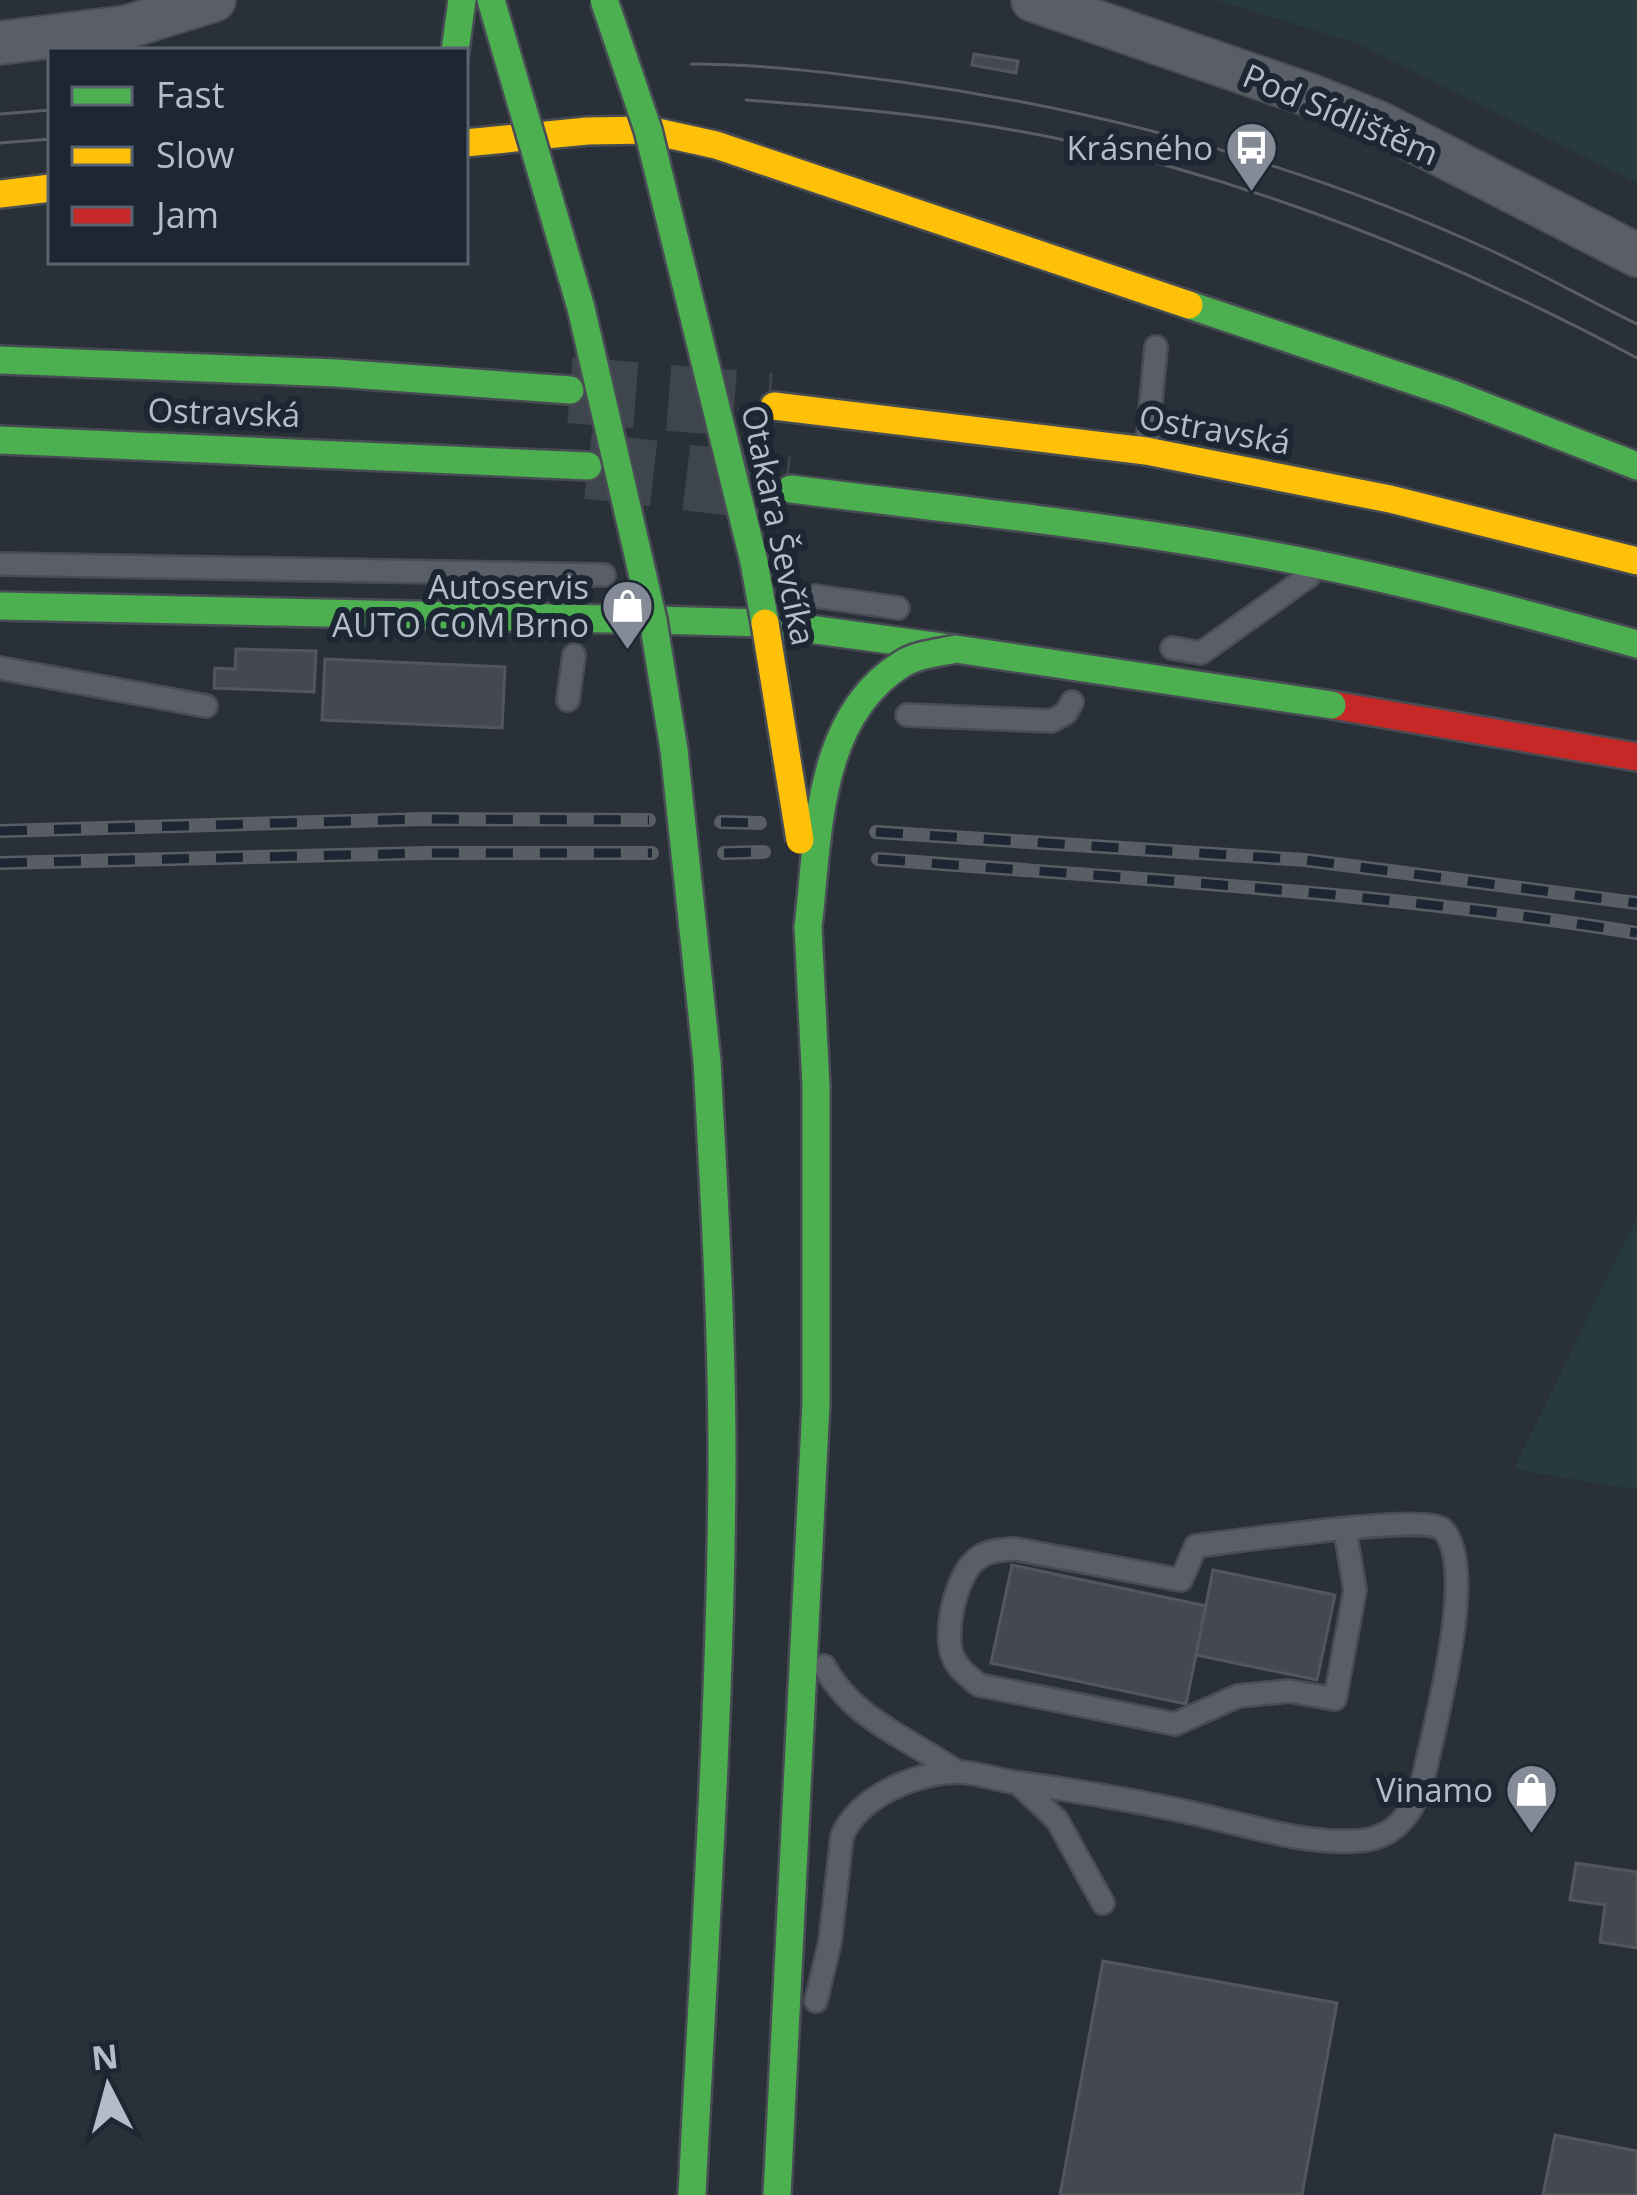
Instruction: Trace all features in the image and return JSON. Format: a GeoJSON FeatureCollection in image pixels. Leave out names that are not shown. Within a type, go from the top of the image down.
{"type":"FeatureCollection","features":[{"type":"Feature","properties":{"kind":"main road"},"geometry":{"type":"LineString","coordinates":[[455,48],[462,0]]}},
{"type":"Feature","properties":{"kind":"main road"},"geometry":{"type":"LineString","coordinates":[[491,0],[536,136],[616,447],[652,620],[674,750],[707,1061],[719,1306],[722,1512],[692,2195]]}},
{"type":"Feature","properties":{"kind":"main road","name":"Otakara Ševčíka"},"geometry":{"type":"LineString","coordinates":[[604,0],[648,130],[754,562],[800,844],[808,928],[819,1078],[819,1331],[808,1632],[776,2195]]}},
{"type":"Feature","properties":{"kind":"main road"},"geometry":{"type":"LineString","coordinates":[[468,143],[648,130],[716,145],[1454,394],[1637,466]]}},
{"type":"Feature","properties":{"kind":"main road"},"geometry":{"type":"LineString","coordinates":[[0,194],[48,188]]}},
{"type":"Feature","properties":{"kind":"main road","name":"Ostravská"},"geometry":{"type":"LineString","coordinates":[[0,360],[336,373],[570,390]]}},
{"type":"Feature","properties":{"kind":"main road","name":"Ostravská"},"geometry":{"type":"LineString","coordinates":[[773,406],[1146,451],[1471,517],[1637,561]]}},
{"type":"Feature","properties":{"kind":"main road","name":"Ostravská"},"geometry":{"type":"LineString","coordinates":[[0,440],[588,466]]}},
{"type":"Feature","properties":{"kind":"main road"},"geometry":{"type":"LineString","coordinates":[[790,489],[1179,541],[1324,566],[1637,644]]}},
{"type":"Feature","properties":{"kind":"main road"},"geometry":{"type":"LineString","coordinates":[[0,606],[765,623],[1332,706],[1637,757]]}},
{"type":"Feature","properties":{"kind":"main road"},"geometry":{"type":"LineString","coordinates":[[808,928],[830,766],[839,734],[858,700],[904,662],[956,649]]}},
{"type":"Feature","properties":{"kind":"street"},"geometry":{"type":"LineString","coordinates":[[0,43],[127,26],[214,0]]}},
{"type":"Feature","properties":{"kind":"street","name":"Pod Sídlištěm"},"geometry":{"type":"LineString","coordinates":[[1033,0],[1377,122],[1637,255]]}},
{"type":"Feature","properties":{"kind":"lane"},"geometry":{"type":"LineString","coordinates":[[1146,451],[1156,347]]}},
{"type":"Feature","properties":{"kind":"lane"},"geometry":{"type":"LineString","coordinates":[[120,468],[234,448]]}},
{"type":"Feature","properties":{"kind":"lane"},"geometry":{"type":"LineString","coordinates":[[0,564],[604,575]]}},
{"type":"Feature","properties":{"kind":"lane"},"geometry":{"type":"LineString","coordinates":[[1154,646],[1201,652],[1324,566]]}},
{"type":"Feature","properties":{"kind":"lane"},"geometry":{"type":"LineString","coordinates":[[815,596],[928,613]]}},
{"type":"Feature","properties":{"kind":"lane"},"geometry":{"type":"LineString","coordinates":[[568,700],[574,655]]}},
{"type":"Feature","properties":{"kind":"lane"},"geometry":{"type":"LineString","coordinates":[[0,668],[206,706]]}},
{"type":"Feature","properties":{"kind":"lane"},"geometry":{"type":"LineString","coordinates":[[907,715],[1052,721],[1066,713],[1072,702]]}},
{"type":"Feature","properties":{"kind":"lane"},"geometry":{"type":"LineString","coordinates":[[782,2082],[819,1986],[830,1942],[838,1855],[848,1822],[897,1785],[956,1772],[1104,1793],[1286,1834],[1357,1842],[1392,1830],[1414,1810],[1453,1630],[1457,1565],[1442,1529],[1430,1524],[1345,1530],[1196,1546],[1181,1580],[1015,1549],[995,1550],[971,1564],[961,1583],[950,1635],[952,1655],[962,1672],[980,1685],[1175,1724],[1238,1696],[1289,1691],[1335,1699],[1354,1590],[1345,1530]]}},
{"type":"Feature","properties":{"kind":"lane"},"geometry":{"type":"LineString","coordinates":[[808,1632],[844,1697],[900,1740],[922,1748],[956,1772]]}},
{"type":"Feature","properties":{"kind":"lane"},"geometry":{"type":"LineString","coordinates":[[1018,1783],[1058,1820],[1102,1903]]}},
{"type":"Feature","properties":{"kind":"green space"},"geometry":{"type":"Polygon","coordinates":[[[1216,0],[1637,0],[1637,183],[1356,43],[1216,0]]]}},
{"type":"Feature","properties":{"kind":"green space"},"geometry":{"type":"Polygon","coordinates":[[[1637,1216],[1637,1490],[1514,1469],[1637,1216]]]}},
{"type":"Feature","properties":{"kind":"building"},"geometry":{"type":"Polygon","coordinates":[[[974,54],[1018,61],[1016,73],[972,65],[974,54]]]}},
{"type":"Feature","properties":{"kind":"building"},"geometry":{"type":"Polygon","coordinates":[[[236,649],[316,651],[314,692],[214,688],[215,668],[235,669],[236,649]]]}},
{"type":"Feature","properties":{"kind":"building"},"geometry":{"type":"Polygon","coordinates":[[[325,659],[505,667],[502,728],[322,720],[325,659]]]}},
{"type":"Feature","properties":{"kind":"building"},"geometry":{"type":"Polygon","coordinates":[[[1012,1565],[1206,1606],[1186,1704],[991,1663],[1012,1565]]]}},
{"type":"Feature","properties":{"kind":"building"},"geometry":{"type":"Polygon","coordinates":[[[1213,1570],[1335,1595],[1317,1680],[1196,1655],[1213,1570]]]}},
{"type":"Feature","properties":{"kind":"building"},"geometry":{"type":"Polygon","coordinates":[[[1576,1863],[1637,1872],[1637,1948],[1600,1942],[1605,1905],[1570,1900],[1576,1863]]]}},
{"type":"Feature","properties":{"kind":"building"},"geometry":{"type":"Polygon","coordinates":[[[1103,1961],[1337,2003],[1302,2195],[1060,2195],[1103,1961]]]}},
{"type":"Feature","properties":{"kind":"building"},"geometry":{"type":"Polygon","coordinates":[[[1555,2135],[1637,2151],[1637,2195],[1543,2195],[1555,2135]]]}},
{"type":"Feature","properties":{"kind":"tunnel"},"geometry":{"type":"LineString","coordinates":[[570,390],[770,406]]}},
{"type":"Feature","properties":{"kind":"tunnel"},"geometry":{"type":"LineString","coordinates":[[588,466],[787,489]]}},
{"type":"Feature","properties":{"kind":"tram line"},"geometry":{"type":"LineString","coordinates":[[691,64],[823,72],[977,94],[1201,145],[1420,220],[1637,324]]}},
{"type":"Feature","properties":{"kind":"tram line"},"geometry":{"type":"LineString","coordinates":[[746,100],[952,120],[1073,142],[1219,181],[1433,260],[1637,358]]}},
{"type":"Feature","properties":{"kind":"tram line"},"geometry":{"type":"LineString","coordinates":[[0,114],[48,110]]}},
{"type":"Feature","properties":{"kind":"tram line"},"geometry":{"type":"LineString","coordinates":[[0,143],[48,139]]}},
{"type":"Feature","properties":{"kind":"railway"},"geometry":{"type":"LineString","coordinates":[[0,831],[424,819],[649,820]]}},
{"type":"Feature","properties":{"kind":"railway"},"geometry":{"type":"LineString","coordinates":[[721,822],[760,823]]}},
{"type":"Feature","properties":{"kind":"railway"},"geometry":{"type":"LineString","coordinates":[[876,832],[1305,860],[1637,903]]}},
{"type":"Feature","properties":{"kind":"railway"},"geometry":{"type":"LineString","coordinates":[[724,853],[764,852]]}},
{"type":"Feature","properties":{"kind":"railway"},"geometry":{"type":"LineString","coordinates":[[0,863],[652,853]]}},
{"type":"Feature","properties":{"kind":"railway"},"geometry":{"type":"LineString","coordinates":[[878,859],[1354,897],[1637,933]]}},
{"type":"Feature","properties":{"kind":"traffic: fast"},"geometry":{"type":"LineString","coordinates":[[455,48],[462,0]]}},
{"type":"Feature","properties":{"kind":"traffic: fast"},"geometry":{"type":"LineString","coordinates":[[491,0],[581,308],[653,620]]}},
{"type":"Feature","properties":{"kind":"traffic: fast"},"geometry":{"type":"LineString","coordinates":[[604,0],[648,130],[765,623]]}},
{"type":"Feature","properties":{"kind":"traffic: fast"},"geometry":{"type":"LineString","coordinates":[[1189,305],[1453,394],[1637,466]]}},
{"type":"Feature","properties":{"kind":"traffic: fast"},"geometry":{"type":"LineString","coordinates":[[0,360],[336,373],[570,390]]}},
{"type":"Feature","properties":{"kind":"traffic: fast"},"geometry":{"type":"LineString","coordinates":[[0,440],[588,466]]}},
{"type":"Feature","properties":{"kind":"traffic: fast"},"geometry":{"type":"LineString","coordinates":[[791,489],[1263,554],[1404,584],[1637,644]]}},
{"type":"Feature","properties":{"kind":"traffic: fast"},"geometry":{"type":"LineString","coordinates":[[0,606],[653,620],[674,750],[707,1061]]}},
{"type":"Feature","properties":{"kind":"traffic: fast"},"geometry":{"type":"LineString","coordinates":[[653,620],[765,623],[956,649]]}},
{"type":"Feature","properties":{"kind":"traffic: fast"},"geometry":{"type":"LineString","coordinates":[[808,927],[820,819],[837,747],[852,715],[873,687],[908,661],[956,649],[1332,705]]}},
{"type":"Feature","properties":{"kind":"traffic: fast"},"geometry":{"type":"LineString","coordinates":[[777,2195],[816,1403],[816,1086],[808,927]]}},
{"type":"Feature","properties":{"kind":"traffic: fast"},"geometry":{"type":"LineString","coordinates":[[692,2195],[721,1552],[721,1360],[707,1061]]}},
{"type":"Feature","properties":{"kind":"traffic: slow"},"geometry":{"type":"LineString","coordinates":[[468,143],[648,130],[716,145],[1189,305]]}},
{"type":"Feature","properties":{"kind":"traffic: slow"},"geometry":{"type":"LineString","coordinates":[[0,194],[48,188]]}},
{"type":"Feature","properties":{"kind":"traffic: slow"},"geometry":{"type":"LineString","coordinates":[[774,406],[1146,451],[1390,499],[1637,561]]}},
{"type":"Feature","properties":{"kind":"traffic: slow"},"geometry":{"type":"LineString","coordinates":[[765,623],[800,840]]}},
{"type":"Feature","properties":{"kind":"traffic: jam"},"geometry":{"type":"LineString","coordinates":[[1332,705],[1637,757]]}},
{"type":"Feature","properties":{"kind":"place","name":"Krásného"},"geometry":{"type":"Point","coordinates":[1252,193]}},
{"type":"Feature","properties":{"kind":"place","name":"Autoservis AUTO COM Brno"},"geometry":{"type":"Point","coordinates":[628,651]}},
{"type":"Feature","properties":{"kind":"place","name":"Vinamo"},"geometry":{"type":"Point","coordinates":[1532,1835]}}]}
